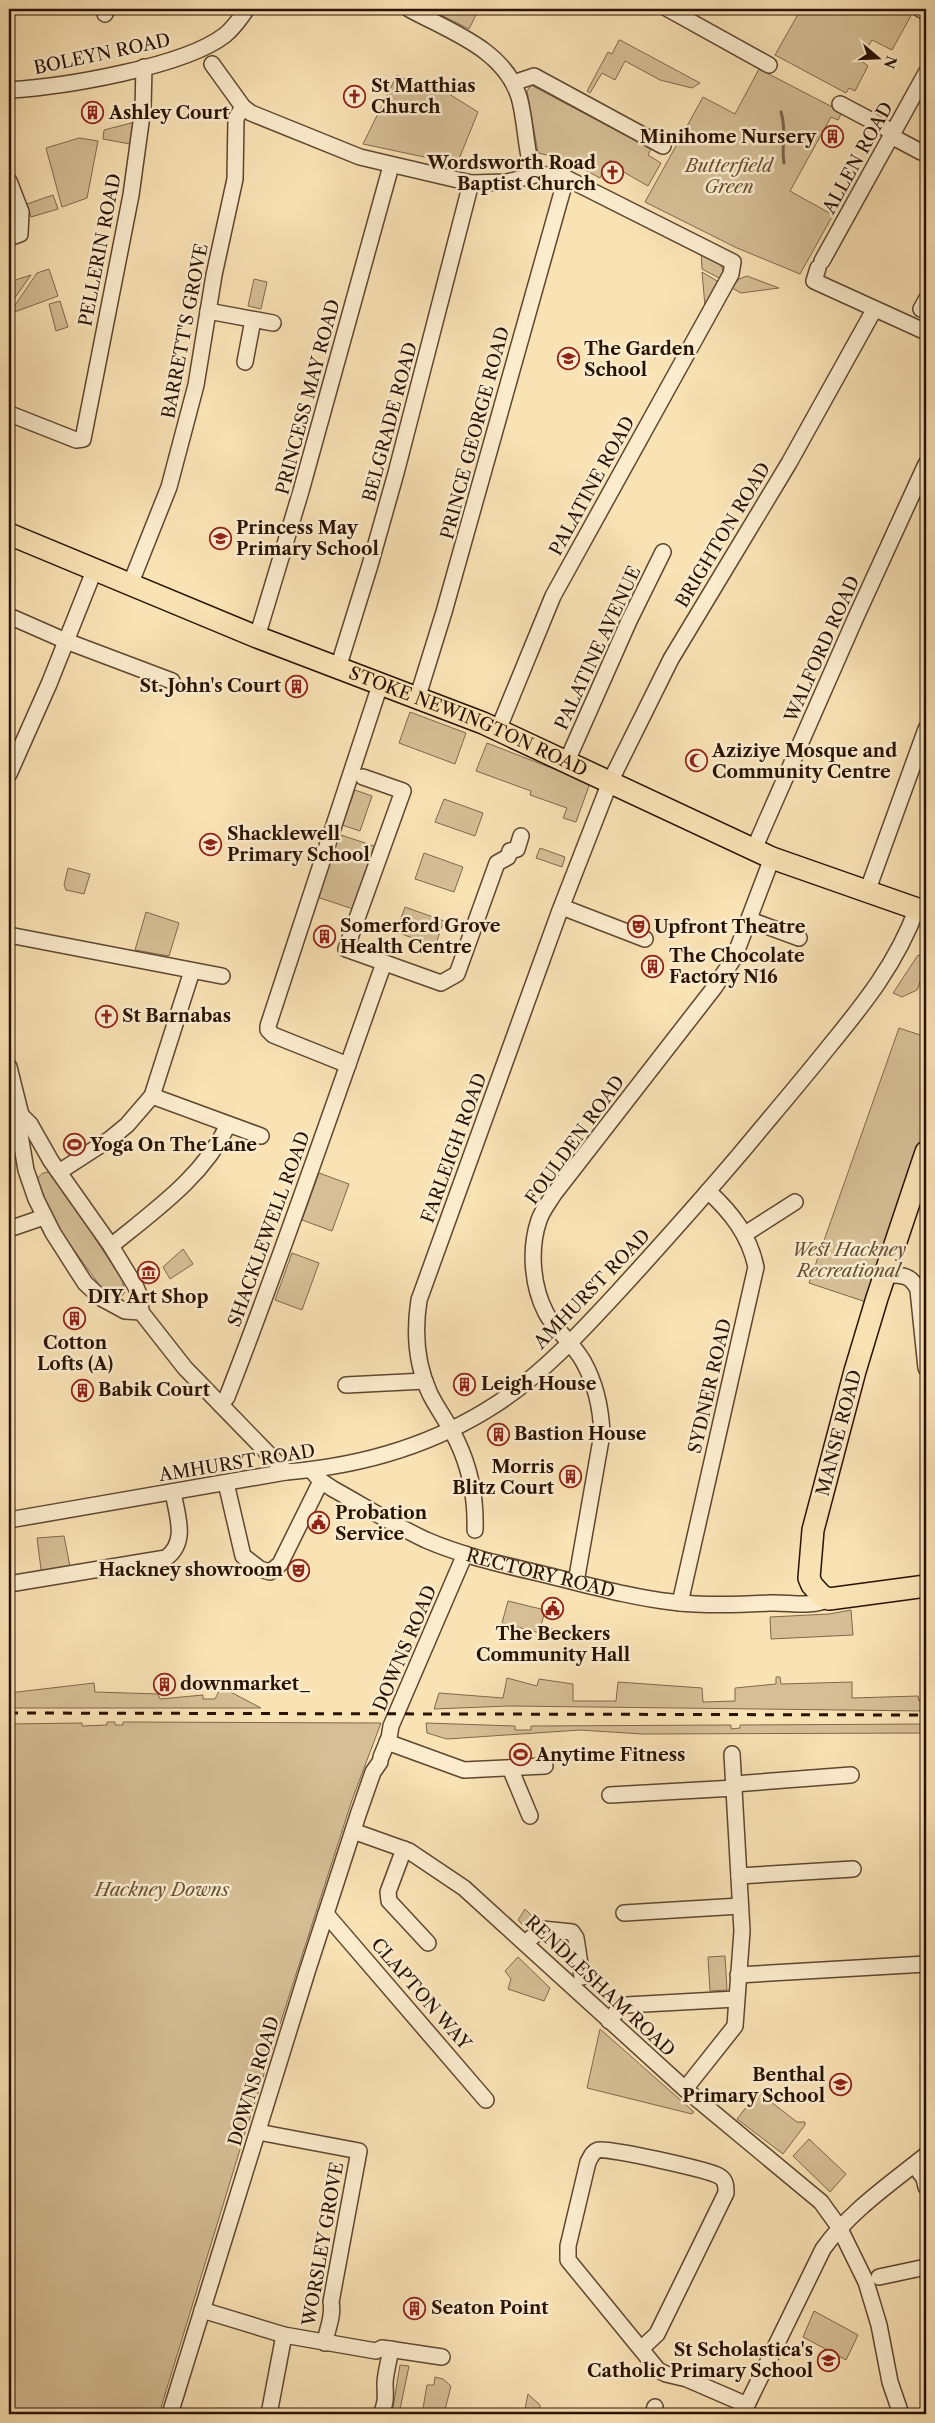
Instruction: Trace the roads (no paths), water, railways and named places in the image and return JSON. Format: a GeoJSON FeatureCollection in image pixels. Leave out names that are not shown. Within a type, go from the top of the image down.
{"type":"FeatureCollection","features":[{"type":"Feature","properties":{"kind":"highway","name":"STOKE NEWINGTON ROAD"},"geometry":{"type":"LineString","coordinates":[[9,534],[94,571],[257,637],[498,730],[763,854],[922,910]]}},
{"type":"Feature","properties":{"kind":"highway","name":"MANSE ROAD"},"geometry":{"type":"LineString","coordinates":[[809,1578],[814,1530],[827,1475],[883,1283],[926,1152]]}},
{"type":"Feature","properties":{"kind":"highway"},"geometry":{"type":"LineString","coordinates":[[809,1578],[812,1585],[822,1596],[829,1599]]}},
{"type":"Feature","properties":{"kind":"highway","name":"RECTORY ROAD"},"geometry":{"type":"LineString","coordinates":[[829,1599],[926,1586]]}},
{"type":"Feature","properties":{"kind":"street","name":"BOLEYN ROAD"},"geometry":{"type":"LineString","coordinates":[[9,90],[46,87],[144,67],[202,48],[232,30],[247,9]]}},
{"type":"Feature","properties":{"kind":"street"},"geometry":{"type":"LineString","coordinates":[[409,9],[486,52],[501,65],[513,83],[519,99],[530,161]]}},
{"type":"Feature","properties":{"kind":"street"},"geometry":{"type":"LineString","coordinates":[[668,9],[767,59]]}},
{"type":"Feature","properties":{"kind":"street"},"geometry":{"type":"LineString","coordinates":[[920,9],[926,12]]}},
{"type":"Feature","properties":{"kind":"street"},"geometry":{"type":"LineString","coordinates":[[212,64],[243,107]]}},
{"type":"Feature","properties":{"kind":"street","name":"PELLERIN ROAD"},"geometry":{"type":"LineString","coordinates":[[10,414],[76,440],[83,439],[131,195],[142,114],[144,67]]}},
{"type":"Feature","properties":{"kind":"street","name":"ALLEN ROAD"},"geometry":{"type":"LineString","coordinates":[[874,310],[818,270],[926,73]]}},
{"type":"Feature","properties":{"kind":"street"},"geometry":{"type":"LineString","coordinates":[[513,83],[534,76],[663,146]]}},
{"type":"Feature","properties":{"kind":"street"},"geometry":{"type":"LineString","coordinates":[[840,104],[921,152]]}},
{"type":"Feature","properties":{"kind":"street","name":"PALATINE ROAD"},"geometry":{"type":"LineString","coordinates":[[243,107],[252,113],[339,149],[391,166],[471,183],[507,182],[539,174],[566,178],[628,208],[732,264],[684,362],[553,596],[498,730]]}},
{"type":"Feature","properties":{"kind":"street","name":"BARRETT'S GROVE"},"geometry":{"type":"LineString","coordinates":[[130,585],[169,486],[196,385],[208,311],[235,179],[236,118],[243,107]]}},
{"type":"Feature","properties":{"kind":"street","name":"PRINCESS MAY ROAD"},"geometry":{"type":"LineString","coordinates":[[257,637],[303,484],[391,166]]}},
{"type":"Feature","properties":{"kind":"street","name":"PRINCE GEORGE ROAD"},"geometry":{"type":"LineString","coordinates":[[417,698],[447,603],[566,178]]}},
{"type":"Feature","properties":{"kind":"street"},"geometry":{"type":"LineString","coordinates":[[9,181],[22,216],[20,234],[9,238]]}},
{"type":"Feature","properties":{"kind":"street","name":"BELGRADE ROAD"},"geometry":{"type":"LineString","coordinates":[[338,668],[391,490],[471,183]]}},
{"type":"Feature","properties":{"kind":"street"},"geometry":{"type":"LineString","coordinates":[[874,310],[926,332]]}},
{"type":"Feature","properties":{"kind":"street","name":"BRIGHTON ROAD"},"geometry":{"type":"LineString","coordinates":[[610,782],[671,659],[789,463],[874,310]]}},
{"type":"Feature","properties":{"kind":"street"},"geometry":{"type":"LineString","coordinates":[[208,311],[273,323]]}},
{"type":"Feature","properties":{"kind":"street"},"geometry":{"type":"LineString","coordinates":[[245,362],[253,320]]}},
{"type":"Feature","properties":{"kind":"street","name":"WALFORD ROAD"},"geometry":{"type":"LineString","coordinates":[[763,854],[856,617],[926,464]]}},
{"type":"Feature","properties":{"kind":"street","name":"PALATINE AVENUE"},"geometry":{"type":"LineString","coordinates":[[567,761],[628,620],[664,552]]}},
{"type":"Feature","properties":{"kind":"street"},"geometry":{"type":"LineString","coordinates":[[11,765],[66,641],[94,571]]}},
{"type":"Feature","properties":{"kind":"street"},"geometry":{"type":"LineString","coordinates":[[9,616],[66,641],[172,681]]}},
{"type":"Feature","properties":{"kind":"street"},"geometry":{"type":"LineString","coordinates":[[348,1065],[273,1034],[268,1030],[268,1026],[380,685]]}},
{"type":"Feature","properties":{"kind":"street"},"geometry":{"type":"LineString","coordinates":[[867,892],[926,729]]}},
{"type":"Feature","properties":{"kind":"street"},"geometry":{"type":"LineString","coordinates":[[363,777],[403,791],[346,949],[440,983],[457,974],[497,863],[508,857],[510,851],[516,849],[521,836]]}},
{"type":"Feature","properties":{"kind":"street","name":"FARLEIGH ROAD"},"geometry":{"type":"LineString","coordinates":[[474,1530],[472,1484],[465,1460],[425,1381],[417,1348],[416,1324],[419,1300],[562,907],[610,782]]}},
{"type":"Feature","properties":{"kind":"street","name":"FOULDEN ROAD"},"geometry":{"type":"LineString","coordinates":[[576,1582],[602,1434],[601,1410],[594,1384],[584,1361],[546,1314],[537,1287],[533,1266],[533,1242],[539,1219],[554,1194],[714,988],[734,958],[750,920],[763,854]]}},
{"type":"Feature","properties":{"kind":"street"},"geometry":{"type":"LineString","coordinates":[[562,907],[645,939]]}},
{"type":"Feature","properties":{"kind":"street","name":"AMHURST ROAD"},"geometry":{"type":"LineString","coordinates":[[9,1520],[286,1472],[316,1476],[409,1448],[451,1431],[514,1392],[571,1343],[708,1191],[857,1012],[897,955],[922,910]]}},
{"type":"Feature","properties":{"kind":"street"},"geometry":{"type":"LineString","coordinates":[[750,920],[799,938]]}},
{"type":"Feature","properties":{"kind":"street"},"geometry":{"type":"LineString","coordinates":[[9,935],[222,976]]}},
{"type":"Feature","properties":{"kind":"street","name":"SHACKLEWELL ROAD"},"geometry":{"type":"LineString","coordinates":[[220,1405],[227,1397],[384,963]]}},
{"type":"Feature","properties":{"kind":"street"},"geometry":{"type":"LineString","coordinates":[[27,1174],[40,1166],[56,1168],[110,1139],[132,1120],[152,1096],[192,971]]}},
{"type":"Feature","properties":{"kind":"street"},"geometry":{"type":"LineString","coordinates":[[9,1068],[21,1115],[19,1129],[27,1174],[44,1217],[85,1283],[101,1298],[115,1307],[125,1311],[141,1312]]}},
{"type":"Feature","properties":{"kind":"street"},"geometry":{"type":"LineString","coordinates":[[152,1096],[261,1136]]}},
{"type":"Feature","properties":{"kind":"street"},"geometry":{"type":"LineString","coordinates":[[21,1115],[30,1124],[56,1168],[111,1246],[136,1287],[140,1297],[141,1312],[185,1368],[286,1472]]}},
{"type":"Feature","properties":{"kind":"street"},"geometry":{"type":"LineString","coordinates":[[111,1246],[192,1177],[218,1145],[228,1125]]}},
{"type":"Feature","properties":{"kind":"street","name":"SYDNER ROAD"},"geometry":{"type":"LineString","coordinates":[[680,1603],[756,1267],[752,1247],[745,1234],[726,1208],[708,1191]]}},
{"type":"Feature","properties":{"kind":"street"},"geometry":{"type":"LineString","coordinates":[[745,1234],[795,1202]]}},
{"type":"Feature","properties":{"kind":"street"},"geometry":{"type":"LineString","coordinates":[[9,1229],[44,1217]]}},
{"type":"Feature","properties":{"kind":"street"},"geometry":{"type":"LineString","coordinates":[[883,1283],[906,1276],[913,1280],[918,1290],[926,1368]]}},
{"type":"Feature","properties":{"kind":"street"},"geometry":{"type":"LineString","coordinates":[[115,1307],[127,1300],[136,1287]]}},
{"type":"Feature","properties":{"kind":"street"},"geometry":{"type":"LineString","coordinates":[[346,1385],[425,1381]]}},
{"type":"Feature","properties":{"kind":"street"},"geometry":{"type":"LineString","coordinates":[[226,1483],[243,1556],[260,1569],[270,1572],[280,1564],[316,1476]]}},
{"type":"Feature","properties":{"kind":"street","name":"RECTORY ROAD"},"geometry":{"type":"LineString","coordinates":[[316,1476],[427,1540],[465,1554],[576,1582],[680,1603],[724,1605],[793,1602],[815,1604],[829,1599]]}},
{"type":"Feature","properties":{"kind":"street"},"geometry":{"type":"LineString","coordinates":[[9,1584],[166,1558],[175,1552],[180,1542],[173,1492]]}},
{"type":"Feature","properties":{"kind":"street","name":"DOWNS ROAD"},"geometry":{"type":"LineString","coordinates":[[170,2414],[326,1914],[373,1772],[388,1742],[391,1726],[465,1554]]}},
{"type":"Feature","properties":{"kind":"street"},"geometry":{"type":"LineString","coordinates":[[793,1602],[803,1595],[809,1578]]}},
{"type":"Feature","properties":{"kind":"street"},"geometry":{"type":"LineString","coordinates":[[388,1742],[464,1770],[545,1766]]}},
{"type":"Feature","properties":{"kind":"street"},"geometry":{"type":"LineString","coordinates":[[685,2089],[734,2026],[742,1949],[732,1754]]}},
{"type":"Feature","properties":{"kind":"street"},"geometry":{"type":"LineString","coordinates":[[510,1768],[530,1816]]}},
{"type":"Feature","properties":{"kind":"street"},"geometry":{"type":"LineString","coordinates":[[610,1795],[851,1776]]}},
{"type":"Feature","properties":{"kind":"street","name":"RENDLESHAM ROAD"},"geometry":{"type":"LineString","coordinates":[[353,1831],[404,1849],[418,1856],[464,1888],[685,2089],[807,2189],[832,2214],[861,2269],[873,2301],[890,2382],[901,2414]]}},
{"type":"Feature","properties":{"kind":"street"},"geometry":{"type":"LineString","coordinates":[[404,1849],[388,1892],[389,1901],[428,1943]]}},
{"type":"Feature","properties":{"kind":"street"},"geometry":{"type":"LineString","coordinates":[[739,1876],[853,1869]]}},
{"type":"Feature","properties":{"kind":"street"},"geometry":{"type":"LineString","coordinates":[[624,1913],[740,1906]]}},
{"type":"Feature","properties":{"kind":"street","name":"CLAPTON WAY"},"geometry":{"type":"LineString","coordinates":[[326,1914],[486,2100]]}},
{"type":"Feature","properties":{"kind":"street"},"geometry":{"type":"LineString","coordinates":[[525,1943],[542,1929],[572,1932],[576,1938],[582,1977]]}},
{"type":"Feature","properties":{"kind":"street"},"geometry":{"type":"LineString","coordinates":[[562,1976],[579,1960]]}},
{"type":"Feature","properties":{"kind":"street"},"geometry":{"type":"LineString","coordinates":[[738,1975],[926,1964]]}},
{"type":"Feature","properties":{"kind":"street"},"geometry":{"type":"LineString","coordinates":[[609,2021],[621,2006],[626,2005],[736,1999]]}},
{"type":"Feature","properties":{"kind":"street","name":"WORSLEY GROVE"},"geometry":{"type":"LineString","coordinates":[[258,2132],[359,2151],[331,2302],[332,2315],[327,2327],[325,2342]]}},
{"type":"Feature","properties":{"kind":"street"},"geometry":{"type":"LineString","coordinates":[[640,2349],[657,2334],[726,2193],[726,2184],[721,2177],[630,2154],[598,2150],[593,2153],[588,2162],[568,2246],[568,2260],[640,2349],[658,2370],[687,2379],[745,2410],[824,2249],[839,2227],[926,2155]]}},
{"type":"Feature","properties":{"kind":"street"},"geometry":{"type":"LineString","coordinates":[[914,2165],[924,2178],[926,2187]]}},
{"type":"Feature","properties":{"kind":"street"},"geometry":{"type":"LineString","coordinates":[[879,2277],[926,2267]]}},
{"type":"Feature","properties":{"kind":"street"},"geometry":{"type":"LineString","coordinates":[[202,2310],[284,2335],[376,2351],[382,2348],[442,2356]]}},
{"type":"Feature","properties":{"kind":"street"},"geometry":{"type":"LineString","coordinates":[[269,2414],[284,2335]]}},
{"type":"Feature","properties":{"kind":"street"},"geometry":{"type":"LineString","coordinates":[[381,2414],[385,2406],[387,2394],[385,2384],[391,2350]]}},
{"type":"Feature","properties":{"kind":"waterway"},"geometry":{"type":"LineString","coordinates":[[781,112],[784,125],[784,163]]}},
{"type":"Feature","properties":{"kind":"railway"},"geometry":{"type":"LineString","coordinates":[[9,1713],[926,1715]]}},
{"type":"Feature","properties":{"kind":"place","name":"St Matthias Church"},"geometry":{"type":"Point","coordinates":[355,96]}},
{"type":"Feature","properties":{"kind":"place","name":"Ashley Court"},"geometry":{"type":"Point","coordinates":[93,113]}},
{"type":"Feature","properties":{"kind":"place","name":"Minihome Nursery"},"geometry":{"type":"Point","coordinates":[832,137]}},
{"type":"Feature","properties":{"kind":"place","name":"Wordsworth Road Baptist Church"},"geometry":{"type":"Point","coordinates":[612,173]}},
{"type":"Feature","properties":{"kind":"place","name":"The Garden School"},"geometry":{"type":"Point","coordinates":[568,359]}},
{"type":"Feature","properties":{"kind":"place","name":"Princess May Primary School"},"geometry":{"type":"Point","coordinates":[220,538]}},
{"type":"Feature","properties":{"kind":"place","name":"St. John's Court"},"geometry":{"type":"Point","coordinates":[297,686]}},
{"type":"Feature","properties":{"kind":"place","name":"Aziziye Mosque and Community Centre"},"geometry":{"type":"Point","coordinates":[696,761]}},
{"type":"Feature","properties":{"kind":"place","name":"Shacklewell Primary School"},"geometry":{"type":"Point","coordinates":[211,844]}},
{"type":"Feature","properties":{"kind":"place","name":"Upfront Theatre"},"geometry":{"type":"Point","coordinates":[638,927]}},
{"type":"Feature","properties":{"kind":"place","name":"Somerford Grove Health Centre"},"geometry":{"type":"Point","coordinates":[324,936]}},
{"type":"Feature","properties":{"kind":"place","name":"The Chocolate Factory N16"},"geometry":{"type":"Point","coordinates":[653,966]}},
{"type":"Feature","properties":{"kind":"place","name":"St Barnabas"},"geometry":{"type":"Point","coordinates":[106,1016]}},
{"type":"Feature","properties":{"kind":"place","name":"Yoga On The Lane"},"geometry":{"type":"Point","coordinates":[74,1145]}},
{"type":"Feature","properties":{"kind":"place","name":"DIY Art Shop"},"geometry":{"type":"Point","coordinates":[148,1272]}},
{"type":"Feature","properties":{"kind":"place","name":"Cotton Lofts (A)"},"geometry":{"type":"Point","coordinates":[75,1318]}},
{"type":"Feature","properties":{"kind":"place","name":"Leigh House"},"geometry":{"type":"Point","coordinates":[465,1384]}},
{"type":"Feature","properties":{"kind":"place","name":"Babik Court"},"geometry":{"type":"Point","coordinates":[82,1390]}},
{"type":"Feature","properties":{"kind":"place","name":"Bastion House"},"geometry":{"type":"Point","coordinates":[498,1434]}},
{"type":"Feature","properties":{"kind":"place","name":"Morris Blitz Court"},"geometry":{"type":"Point","coordinates":[570,1477]}},
{"type":"Feature","properties":{"kind":"place","name":"Probation Service"},"geometry":{"type":"Point","coordinates":[319,1523]}},
{"type":"Feature","properties":{"kind":"place","name":"Hackney showroom"},"geometry":{"type":"Point","coordinates":[299,1570]}},
{"type":"Feature","properties":{"kind":"place","name":"The Beckers Community Hall"},"geometry":{"type":"Point","coordinates":[553,1609]}},
{"type":"Feature","properties":{"kind":"place","name":"downmarket_"},"geometry":{"type":"Point","coordinates":[164,1684]}},
{"type":"Feature","properties":{"kind":"place","name":"Anytime Fitness"},"geometry":{"type":"Point","coordinates":[520,1755]}},
{"type":"Feature","properties":{"kind":"place","name":"Benthal Primary School"},"geometry":{"type":"Point","coordinates":[841,2085]}},
{"type":"Feature","properties":{"kind":"place","name":"Seaton Point"},"geometry":{"type":"Point","coordinates":[415,2308]}},
{"type":"Feature","properties":{"kind":"place","name":"St Scholastica's Catholic Primary School"},"geometry":{"type":"Point","coordinates":[829,2360]}},
{"type":"Feature","properties":{"kind":"park label","name":"Butterfield Green"},"geometry":{"type":"Point","coordinates":[729,176]}},
{"type":"Feature","properties":{"kind":"park label","name":"West Hackney Recreational"},"geometry":{"type":"Point","coordinates":[849,1260]}},
{"type":"Feature","properties":{"kind":"park label","name":"Hackney Downs"},"geometry":{"type":"Point","coordinates":[162,1890]}}]}
